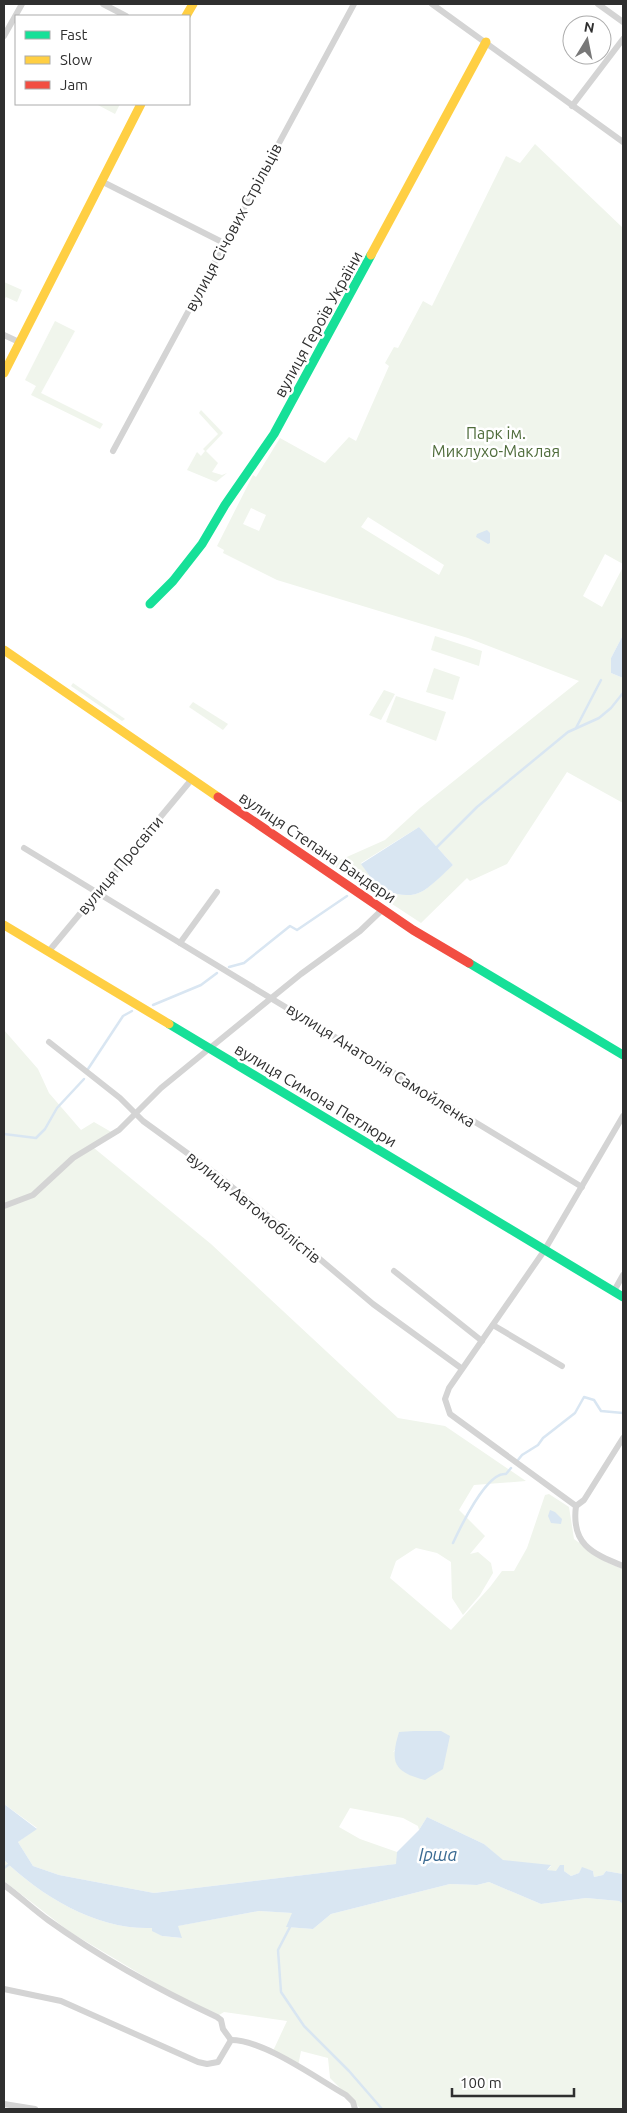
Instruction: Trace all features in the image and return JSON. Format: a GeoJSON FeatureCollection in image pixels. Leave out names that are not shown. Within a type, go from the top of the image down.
{"type":"FeatureCollection","features":[{"type":"Feature","properties":{"kind":"street"},"geometry":{"type":"LineString","coordinates":[[16,15],[22,4]]}},
{"type":"Feature","properties":{"kind":"street"},"geometry":{"type":"LineString","coordinates":[[103,4],[124,15]]}},
{"type":"Feature","properties":{"kind":"street"},"geometry":{"type":"LineString","coordinates":[[187,15],[193,4]]}},
{"type":"Feature","properties":{"kind":"street","name":"вулиця Січових Стрільців"},"geometry":{"type":"LineString","coordinates":[[113,452],[354,4]]}},
{"type":"Feature","properties":{"kind":"street"},"geometry":{"type":"LineString","coordinates":[[434,4],[623,142]]}},
{"type":"Feature","properties":{"kind":"street"},"geometry":{"type":"LineString","coordinates":[[598,4],[623,22]]}},
{"type":"Feature","properties":{"kind":"street"},"geometry":{"type":"LineString","coordinates":[[4,36],[15,16]]}},
{"type":"Feature","properties":{"kind":"street"},"geometry":{"type":"LineString","coordinates":[[572,106],[623,40]]}},
{"type":"Feature","properties":{"kind":"street","name":"вулиця Героїв України"},"geometry":{"type":"LineString","coordinates":[[150,604],[173,581],[202,544],[224,505],[274,434],[486,42]]}},
{"type":"Feature","properties":{"kind":"street"},"geometry":{"type":"LineString","coordinates":[[4,373],[140,105]]}},
{"type":"Feature","properties":{"kind":"street"},"geometry":{"type":"LineString","coordinates":[[101,180],[224,243]]}},
{"type":"Feature","properties":{"kind":"street"},"geometry":{"type":"LineString","coordinates":[[4,335],[19,342]]}},
{"type":"Feature","properties":{"kind":"street","name":"вулиця Степана Бандери"},"geometry":{"type":"LineString","coordinates":[[4,650],[445,950],[623,1056]]}},
{"type":"Feature","properties":{"kind":"street","name":"вулиця Просвіти"},"geometry":{"type":"LineString","coordinates":[[49,951],[192,779]]}},
{"type":"Feature","properties":{"kind":"street","name":"вулиця Анатолія Самойленка"},"geometry":{"type":"LineString","coordinates":[[24,848],[582,1187]]}},
{"type":"Feature","properties":{"kind":"street"},"geometry":{"type":"LineString","coordinates":[[180,943],[217,892]]}},
{"type":"Feature","properties":{"kind":"street"},"geometry":{"type":"LineString","coordinates":[[4,1206],[22,1201],[38,1192],[73,1158],[87,1148],[112,1135],[210,1048],[301,974],[360,931],[383,909]]}},
{"type":"Feature","properties":{"kind":"street","name":"вулиця Симона Петлюри"},"geometry":{"type":"LineString","coordinates":[[4,925],[623,1297]]}},
{"type":"Feature","properties":{"kind":"street","name":"вулиця Автомобілістів"},"geometry":{"type":"LineString","coordinates":[[49,1042],[289,1233],[373,1304],[461,1368]]}},
{"type":"Feature","properties":{"kind":"street"},"geometry":{"type":"LineString","coordinates":[[576,1506],[450,1414],[446,1405],[447,1392],[461,1368],[482,1341],[544,1251],[623,1116]]}},
{"type":"Feature","properties":{"kind":"street"},"geometry":{"type":"LineString","coordinates":[[394,1272],[482,1341]]}},
{"type":"Feature","properties":{"kind":"street"},"geometry":{"type":"LineString","coordinates":[[614,1291],[623,1275]]}},
{"type":"Feature","properties":{"kind":"street"},"geometry":{"type":"LineString","coordinates":[[493,1325],[562,1366]]}},
{"type":"Feature","properties":{"kind":"street"},"geometry":{"type":"LineString","coordinates":[[623,1438],[584,1500],[576,1506],[574,1526],[579,1538],[606,1558],[623,1566]]}},
{"type":"Feature","properties":{"kind":"street"},"geometry":{"type":"LineString","coordinates":[[4,1884],[49,1921],[85,1945],[179,2000],[222,2020],[223,2028],[232,2040]]}},
{"type":"Feature","properties":{"kind":"street"},"geometry":{"type":"LineString","coordinates":[[4,1989],[61,2001],[198,2062],[207,2064],[218,2062],[232,2040]]}},
{"type":"Feature","properties":{"kind":"street"},"geometry":{"type":"LineString","coordinates":[[232,2040],[241,2040],[262,2047],[346,2096],[353,2102],[355,2109]]}},
{"type":"Feature","properties":{"kind":"street"},"geometry":{"type":"LineString","coordinates":[[4,2104],[35,2109]]}},
{"type":"Feature","properties":{"kind":"green space"},"geometry":{"type":"Polygon","coordinates":[[[98,105],[120,105],[115,114],[98,105]]]}},
{"type":"Feature","properties":{"kind":"green space","name":"Парк ім. Миклухо-Маклая"},"geometry":{"type":"Polygon","coordinates":[[[535,144],[623,228],[623,564],[605,554],[583,596],[602,607],[623,567],[623,635],[611,658],[611,673],[623,678],[623,803],[567,772],[507,864],[470,881],[467,878],[421,923],[331,864],[385,840],[420,808],[579,681],[468,638],[277,580],[223,553],[224,550],[217,546],[253,475],[256,477],[280,438],[325,463],[349,437],[356,441],[389,366],[385,363],[394,347],[398,348],[423,301],[432,306],[506,156],[520,163],[535,144]],[[251,508],[243,524],[259,531],[266,515],[251,508]],[[368,517],[361,527],[439,575],[444,565],[368,517]],[[419,827],[361,863],[369,875],[368,880],[373,884],[387,891],[402,895],[416,894],[423,891],[453,865],[419,827]]]}},
{"type":"Feature","properties":{"kind":"green space"},"geometry":{"type":"Polygon","coordinates":[[[4,282],[22,290],[17,302],[6,297],[4,300],[4,282]]]}},
{"type":"Feature","properties":{"kind":"green space"},"geometry":{"type":"Polygon","coordinates":[[[55,321],[75,331],[41,393],[103,424],[100,429],[31,395],[36,386],[25,380],[55,321]]]}},
{"type":"Feature","properties":{"kind":"green space"},"geometry":{"type":"Polygon","coordinates":[[[201,410],[223,433],[206,451],[218,463],[212,472],[222,475],[227,473],[216,482],[187,470],[197,452],[201,456],[205,451],[203,449],[218,434],[199,413],[201,410]]]}},
{"type":"Feature","properties":{"kind":"green space"},"geometry":{"type":"Polygon","coordinates":[[[435,636],[482,651],[479,666],[431,650],[435,636]]]}},
{"type":"Feature","properties":{"kind":"green space"},"geometry":{"type":"Polygon","coordinates":[[[434,668],[460,677],[453,700],[426,692],[434,668]]]}},
{"type":"Feature","properties":{"kind":"green space"},"geometry":{"type":"Polygon","coordinates":[[[73,683],[125,719],[122,721],[71,686],[73,683]]]}},
{"type":"Feature","properties":{"kind":"green space"},"geometry":{"type":"Polygon","coordinates":[[[384,690],[395,694],[381,720],[369,715],[384,690]]]}},
{"type":"Feature","properties":{"kind":"green space"},"geometry":{"type":"Polygon","coordinates":[[[396,696],[446,712],[436,741],[386,722],[396,696]]]}},
{"type":"Feature","properties":{"kind":"green space"},"geometry":{"type":"Polygon","coordinates":[[[193,702],[228,724],[223,730],[189,707],[193,702]]]}},
{"type":"Feature","properties":{"kind":"green space"},"geometry":{"type":"Polygon","coordinates":[[[4,1030],[38,1069],[49,1093],[81,1130],[94,1122],[113,1133],[94,1148],[211,1244],[398,1418],[445,1426],[526,1481],[474,1485],[459,1510],[485,1536],[470,1554],[478,1552],[491,1563],[493,1573],[480,1595],[463,1615],[452,1598],[451,1562],[437,1553],[416,1548],[396,1561],[390,1578],[451,1630],[502,1571],[514,1571],[527,1548],[545,1495],[549,1494],[569,1507],[574,1539],[606,1562],[623,1569],[623,1874],[606,1871],[603,1875],[594,1877],[593,1871],[582,1868],[579,1873],[571,1876],[564,1871],[564,1865],[556,1872],[547,1870],[551,1866],[503,1861],[484,1844],[427,1817],[419,1830],[418,1826],[403,1818],[350,1808],[339,1827],[360,1839],[397,1852],[397,1864],[154,1893],[59,1875],[33,1866],[18,1842],[37,1828],[4,1804],[4,1030]],[[414,1731],[393,1752],[431,1731],[423,1733],[414,1731]]]}},
{"type":"Feature","properties":{"kind":"green space"},"geometry":{"type":"Polygon","coordinates":[[[4,1860],[35,1887],[72,1909],[111,1923],[131,1927],[152,1928],[162,1936],[181,1938],[177,1926],[259,1911],[293,1913],[287,1927],[313,1929],[331,1914],[450,1884],[477,1885],[489,1882],[541,1904],[586,1898],[619,1901],[623,1904],[623,2109],[361,2109],[330,2078],[328,2058],[301,2051],[298,2066],[273,2051],[287,2021],[224,2012],[214,2018],[70,1932],[4,1881],[4,1860]]]}},
{"type":"Feature","properties":{"kind":"water"},"geometry":{"type":"Polygon","coordinates":[[[487,530],[490,533],[490,543],[488,544],[476,537],[477,534],[487,530]]]}},
{"type":"Feature","properties":{"kind":"water"},"geometry":{"type":"Polygon","coordinates":[[[623,635],[623,678],[611,673],[611,658],[623,635]]]}},
{"type":"Feature","properties":{"kind":"water"},"geometry":{"type":"Polygon","coordinates":[[[419,827],[453,865],[431,885],[416,894],[402,895],[387,891],[368,880],[369,875],[361,864],[419,827]]]}},
{"type":"Feature","properties":{"kind":"water"},"geometry":{"type":"Polygon","coordinates":[[[550,1510],[562,1519],[561,1524],[551,1523],[548,1516],[550,1510]]]}},
{"type":"Feature","properties":{"kind":"water"},"geometry":{"type":"Polygon","coordinates":[[[441,1731],[450,1736],[443,1769],[425,1780],[414,1777],[400,1769],[395,1758],[399,1732],[441,1731]]]}},
{"type":"Feature","properties":{"kind":"water","name":"Ірша"},"geometry":{"type":"Polygon","coordinates":[[[4,1804],[37,1829],[18,1842],[33,1866],[59,1875],[154,1893],[396,1864],[397,1852],[419,1830],[427,1817],[484,1844],[503,1860],[551,1865],[547,1870],[556,1871],[560,1865],[564,1865],[564,1871],[571,1876],[579,1873],[582,1867],[593,1871],[594,1877],[603,1875],[606,1871],[623,1874],[623,1904],[619,1901],[586,1898],[541,1904],[489,1882],[477,1885],[450,1884],[331,1914],[313,1929],[286,1927],[292,1913],[259,1911],[178,1926],[182,1938],[162,1936],[152,1931],[152,1928],[131,1927],[111,1923],[72,1909],[35,1887],[19,1874],[4,1860],[4,1804]]]}},
{"type":"Feature","properties":{"kind":"waterway"},"geometry":{"type":"LineString","coordinates":[[576,728],[601,680]]}},
{"type":"Feature","properties":{"kind":"waterway"},"geometry":{"type":"LineString","coordinates":[[435,849],[477,807],[568,732],[599,718],[611,708],[623,693]]}},
{"type":"Feature","properties":{"kind":"waterway"},"geometry":{"type":"LineString","coordinates":[[229,967],[244,963],[290,926],[297,930],[347,896]]}},
{"type":"Feature","properties":{"kind":"waterway"},"geometry":{"type":"LineString","coordinates":[[153,1005],[201,985],[217,973]]}},
{"type":"Feature","properties":{"kind":"waterway"},"geometry":{"type":"LineString","coordinates":[[88,1069],[123,1016],[132,1011]]}},
{"type":"Feature","properties":{"kind":"waterway"},"geometry":{"type":"LineString","coordinates":[[4,1134],[36,1138],[45,1129],[57,1108],[84,1079]]}},
{"type":"Feature","properties":{"kind":"waterway"},"geometry":{"type":"LineString","coordinates":[[518,1460],[575,1413],[584,1397],[594,1400],[601,1411],[623,1413]]}},
{"type":"Feature","properties":{"kind":"waterway"},"geometry":{"type":"LineString","coordinates":[[453,1543],[483,1491],[491,1481],[499,1475],[506,1474],[511,1468]]}},
{"type":"Feature","properties":{"kind":"waterway"},"geometry":{"type":"LineString","coordinates":[[4,1868],[11,1863]]}},
{"type":"Feature","properties":{"kind":"waterway"},"geometry":{"type":"LineString","coordinates":[[291,1925],[278,1950],[281,1992],[304,2026],[349,2071],[382,2109]]}},
{"type":"Feature","properties":{"kind":"traffic: fast"},"geometry":{"type":"LineString","coordinates":[[150,604],[173,581],[202,544],[225,505],[274,434],[371,255]]}},
{"type":"Feature","properties":{"kind":"traffic: fast"},"geometry":{"type":"LineString","coordinates":[[469,963],[623,1055]]}},
{"type":"Feature","properties":{"kind":"traffic: fast"},"geometry":{"type":"LineString","coordinates":[[169,1024],[623,1297]]}},
{"type":"Feature","properties":{"kind":"traffic: slow"},"geometry":{"type":"LineString","coordinates":[[187,15],[193,4]]}},
{"type":"Feature","properties":{"kind":"traffic: slow"},"geometry":{"type":"LineString","coordinates":[[371,255],[486,42]]}},
{"type":"Feature","properties":{"kind":"traffic: slow"},"geometry":{"type":"LineString","coordinates":[[4,373],[140,105]]}},
{"type":"Feature","properties":{"kind":"traffic: slow"},"geometry":{"type":"LineString","coordinates":[[4,650],[218,797]]}},
{"type":"Feature","properties":{"kind":"traffic: slow"},"geometry":{"type":"LineString","coordinates":[[4,925],[169,1024]]}},
{"type":"Feature","properties":{"kind":"traffic: jam"},"geometry":{"type":"LineString","coordinates":[[218,797],[413,930],[469,963]]}}]}
